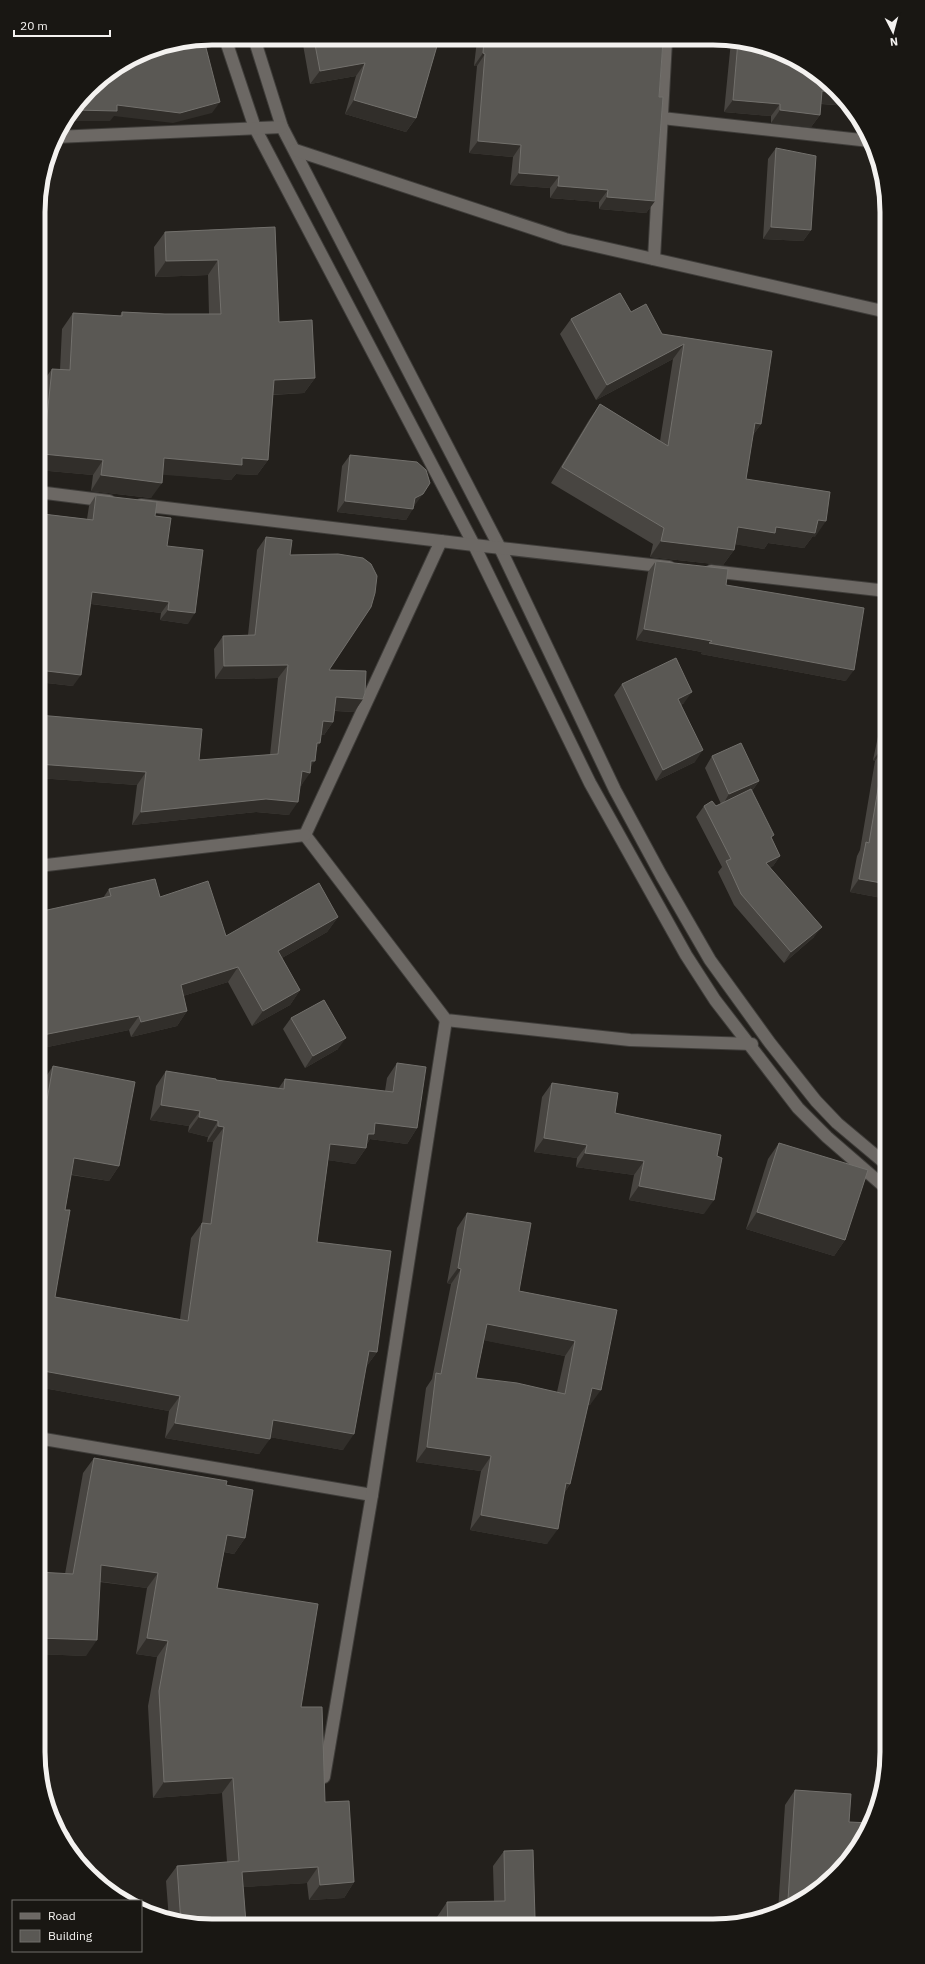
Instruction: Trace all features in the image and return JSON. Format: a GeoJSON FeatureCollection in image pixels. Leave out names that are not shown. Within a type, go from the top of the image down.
{"type":"FeatureCollection","features":[{"type":"Feature","properties":{"kind":"street"},"geometry":{"type":"LineString","coordinates":[[227,45],[255,128],[474,545],[590,783],[634,865],[686,955],[715,1000],[747,1044],[798,1108],[827,1137],[880,1183]]}},
{"type":"Feature","properties":{"kind":"street"},"geometry":{"type":"LineString","coordinates":[[256,45],[282,127],[500,548],[615,790],[650,855],[710,960],[770,1043],[816,1101],[837,1123],[880,1160]]}},
{"type":"Feature","properties":{"kind":"street"},"geometry":{"type":"LineString","coordinates":[[654,259],[666,45]]}},
{"type":"Feature","properties":{"kind":"street"},"geometry":{"type":"LineString","coordinates":[[662,118],[864,140]]}},
{"type":"Feature","properties":{"kind":"street"},"geometry":{"type":"LineString","coordinates":[[63,137],[282,127]]}},
{"type":"Feature","properties":{"kind":"street"},"geometry":{"type":"LineString","coordinates":[[295,150],[565,239],[880,310]]}},
{"type":"Feature","properties":{"kind":"street"},"geometry":{"type":"LineString","coordinates":[[45,493],[474,545],[682,568]]}},
{"type":"Feature","properties":{"kind":"street"},"geometry":{"type":"LineString","coordinates":[[305,835],[441,541]]}},
{"type":"Feature","properties":{"kind":"street"},"geometry":{"type":"LineString","coordinates":[[698,570],[880,590]]}},
{"type":"Feature","properties":{"kind":"street"},"geometry":{"type":"LineString","coordinates":[[45,865],[305,835]]}},
{"type":"Feature","properties":{"kind":"street"},"geometry":{"type":"LineString","coordinates":[[305,835],[446,1020],[372,1495],[324,1777]]}},
{"type":"Feature","properties":{"kind":"street"},"geometry":{"type":"LineString","coordinates":[[446,1020],[630,1040],[747,1044],[770,1043]]}},
{"type":"Feature","properties":{"kind":"street"},"geometry":{"type":"LineString","coordinates":[[45,1439],[372,1495]]}},
{"type":"Feature","properties":{"kind":"building"},"geometry":{"type":"Polygon","coordinates":[[[205,45],[220,102],[180,113],[117,105],[117,111],[80,110],[102,86],[128,67],[158,54],[179,48],[205,45]]]}},
{"type":"Feature","properties":{"kind":"building"},"geometry":{"type":"Polygon","coordinates":[[[315,45],[437,45],[416,118],[354,100],[365,63],[320,71],[315,45]]]}},
{"type":"Feature","properties":{"kind":"building"},"geometry":{"type":"Polygon","coordinates":[[[484,45],[663,45],[659,97],[663,97],[655,201],[607,197],[608,190],[558,186],[559,176],[519,173],[521,145],[478,141],[485,54],[483,53],[484,45]]]}},
{"type":"Feature","properties":{"kind":"building"},"geometry":{"type":"Polygon","coordinates":[[[738,46],[767,54],[787,62],[806,73],[828,91],[822,91],[820,115],[780,110],[780,104],[733,100],[738,46]]]}},
{"type":"Feature","properties":{"kind":"building"},"geometry":{"type":"Polygon","coordinates":[[[776,148],[816,156],[811,230],[771,227],[776,148]]]}},
{"type":"Feature","properties":{"kind":"building"},"geometry":{"type":"Polygon","coordinates":[[[275,227],[279,322],[312,320],[315,378],[274,380],[268,460],[242,458],[242,465],[164,458],[162,483],[101,475],[103,460],[45,454],[45,435],[52,369],[70,370],[73,313],[122,316],[122,312],[221,314],[218,260],[166,261],[165,232],[275,227]]]}},
{"type":"Feature","properties":{"kind":"building"},"geometry":{"type":"Polygon","coordinates":[[[620,293],[631,312],[646,304],[662,334],[772,351],[761,424],[755,423],[746,479],[830,492],[826,521],[818,520],[815,533],[776,527],[775,533],[738,527],[734,550],[661,541],[664,528],[562,467],[600,404],[668,446],[684,344],[607,385],[571,319],[620,293]]]}},
{"type":"Feature","properties":{"kind":"building"},"geometry":{"type":"Polygon","coordinates":[[[350,455],[417,462],[426,470],[430,483],[423,494],[415,498],[413,509],[345,501],[350,455]]]}},
{"type":"Feature","properties":{"kind":"building"},"geometry":{"type":"Polygon","coordinates":[[[96,495],[157,502],[155,516],[171,518],[167,546],[203,550],[195,613],[168,610],[169,602],[92,592],[81,675],[45,671],[45,514],[93,520],[96,495]]]}},
{"type":"Feature","properties":{"kind":"building"},"geometry":{"type":"Polygon","coordinates":[[[266,537],[292,540],[290,555],[338,554],[363,558],[371,564],[377,576],[375,593],[371,607],[329,670],[366,671],[365,693],[363,699],[336,697],[333,722],[323,721],[320,743],[317,743],[315,761],[311,761],[310,773],[302,771],[298,802],[266,799],[141,812],[146,772],[45,765],[45,716],[202,729],[199,760],[278,754],[288,665],[224,666],[223,636],[255,635],[266,537]]]}},
{"type":"Feature","properties":{"kind":"building"},"geometry":{"type":"Polygon","coordinates":[[[656,561],[728,569],[726,585],[864,608],[854,670],[709,643],[712,641],[644,629],[656,561]]]}},
{"type":"Feature","properties":{"kind":"building"},"geometry":{"type":"Polygon","coordinates":[[[676,658],[692,692],[678,699],[703,750],[663,770],[622,684],[676,658]]]}},
{"type":"Feature","properties":{"kind":"building"},"geometry":{"type":"Polygon","coordinates":[[[741,743],[759,781],[729,794],[712,756],[741,743]]]}},
{"type":"Feature","properties":{"kind":"building"},"geometry":{"type":"Polygon","coordinates":[[[880,777],[880,883],[859,879],[866,842],[869,843],[880,777]]]}},
{"type":"Feature","properties":{"kind":"building"},"geometry":{"type":"Polygon","coordinates":[[[751,789],[774,835],[771,837],[780,856],[766,863],[822,927],[791,952],[741,894],[726,861],[731,859],[704,806],[712,801],[716,806],[751,789]]]}},
{"type":"Feature","properties":{"kind":"building"},"geometry":{"type":"Polygon","coordinates":[[[155,879],[160,897],[208,881],[226,936],[319,883],[338,917],[278,951],[300,990],[263,1011],[238,967],[181,985],[187,1011],[141,1022],[139,1016],[45,1035],[45,910],[111,896],[109,889],[155,879]]]}},
{"type":"Feature","properties":{"kind":"building"},"geometry":{"type":"Polygon","coordinates":[[[324,1000],[346,1038],[313,1056],[291,1018],[324,1000]]]}},
{"type":"Feature","properties":{"kind":"building"},"geometry":{"type":"Polygon","coordinates":[[[397,1063],[426,1067],[417,1128],[375,1123],[374,1134],[368,1134],[366,1148],[330,1144],[317,1242],[391,1251],[377,1352],[369,1351],[354,1434],[273,1420],[270,1439],[175,1423],[180,1396],[45,1371],[45,1100],[47,1100],[53,1066],[135,1082],[119,1166],[74,1158],[65,1210],[70,1210],[55,1297],[188,1321],[202,1223],[211,1224],[224,1127],[218,1126],[218,1121],[199,1117],[200,1111],[161,1105],[166,1071],[216,1080],[284,1089],[285,1079],[393,1092],[397,1063]]]}},
{"type":"Feature","properties":{"kind":"building"},"geometry":{"type":"Polygon","coordinates":[[[552,1083],[618,1093],[615,1113],[721,1135],[717,1156],[722,1158],[714,1200],[639,1186],[644,1161],[585,1153],[587,1145],[544,1138],[552,1083]]]}},
{"type":"Feature","properties":{"kind":"building"},"geometry":{"type":"Polygon","coordinates":[[[779,1143],[868,1170],[845,1240],[757,1212],[779,1143]]]}},
{"type":"Feature","properties":{"kind":"building"},"geometry":{"type":"Polygon","coordinates":[[[467,1213],[531,1223],[519,1291],[617,1310],[601,1390],[592,1388],[570,1484],[566,1483],[558,1529],[481,1515],[491,1456],[427,1447],[436,1373],[441,1374],[461,1269],[458,1268],[467,1213]],[[487,1324],[476,1378],[517,1383],[565,1394],[575,1341],[487,1324]]]}},
{"type":"Feature","properties":{"kind":"building"},"geometry":{"type":"Polygon","coordinates":[[[94,1458],[227,1481],[226,1485],[253,1490],[245,1538],[227,1535],[217,1588],[318,1604],[301,1707],[322,1707],[325,1802],[349,1801],[354,1882],[320,1885],[318,1867],[242,1872],[246,1919],[201,1919],[181,1916],[177,1866],[239,1861],[233,1778],[164,1782],[159,1691],[168,1641],[147,1638],[158,1573],[101,1565],[97,1640],[45,1638],[45,1572],[73,1574],[94,1458]]]}},
{"type":"Feature","properties":{"kind":"building"},"geometry":{"type":"Polygon","coordinates":[[[795,1790],[851,1794],[849,1822],[864,1823],[858,1836],[839,1862],[823,1878],[806,1891],[788,1900],[795,1790]]]}},
{"type":"Feature","properties":{"kind":"building"},"geometry":{"type":"Polygon","coordinates":[[[66,1833],[69,1833],[69,1839],[66,1833]]]}},
{"type":"Feature","properties":{"kind":"building"},"geometry":{"type":"Polygon","coordinates":[[[533,1850],[535,1918],[540,1919],[448,1919],[447,1902],[505,1901],[504,1851],[533,1850]]]}}]}
